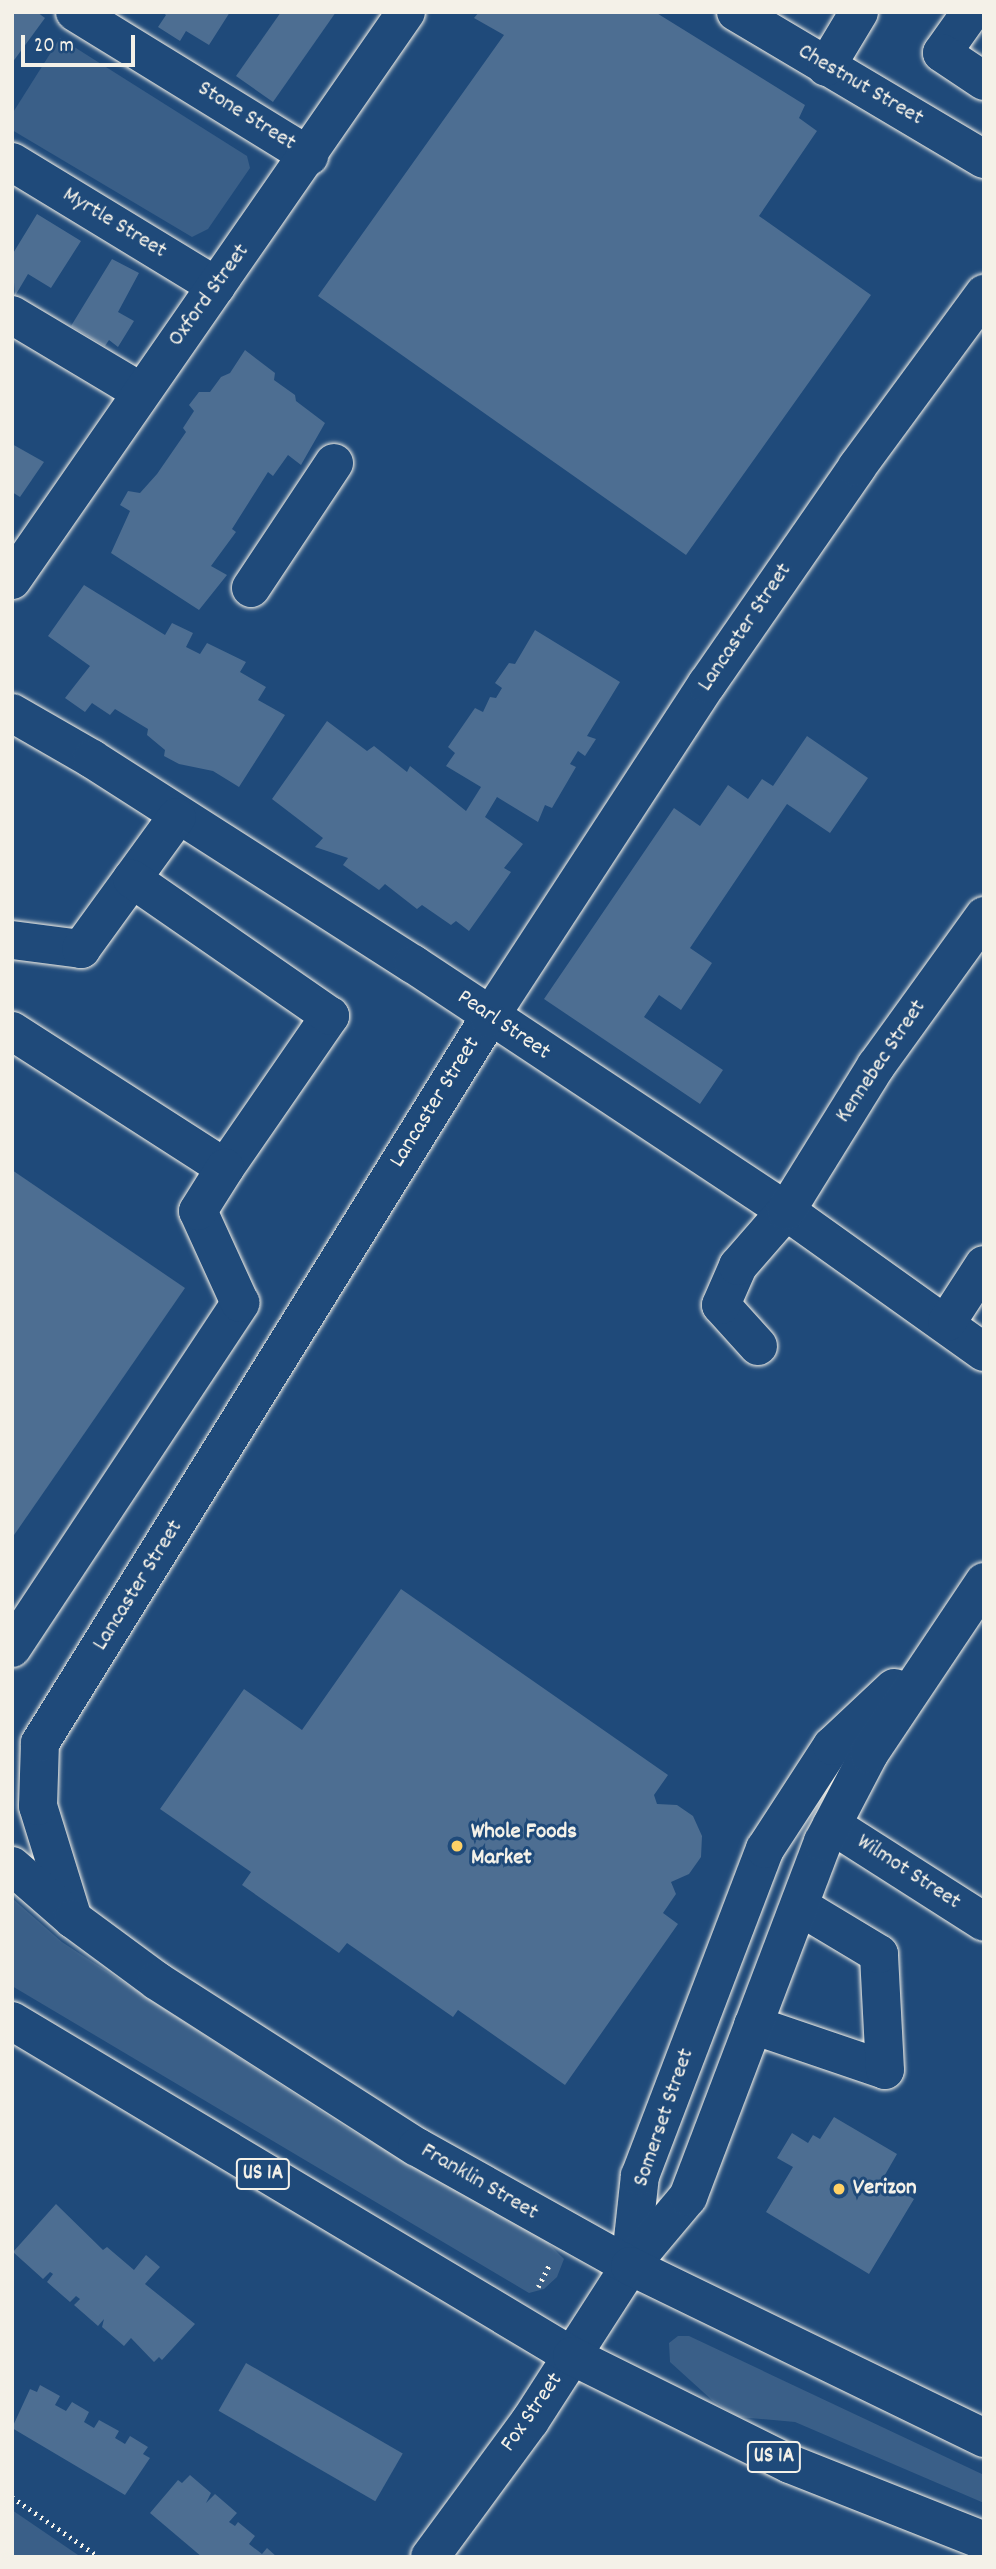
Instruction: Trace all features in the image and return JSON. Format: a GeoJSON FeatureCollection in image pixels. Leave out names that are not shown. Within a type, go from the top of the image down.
{"type":"FeatureCollection","features":[{"type":"Feature","properties":{"kind":"street","name":"Stone Street"},"geometry":{"type":"LineString","coordinates":[[75,12],[309,156]]}},
{"type":"Feature","properties":{"kind":"street","name":"Oxford Street"},"geometry":{"type":"LineString","coordinates":[[12,580],[141,392],[309,156],[406,12]]}},
{"type":"Feature","properties":{"kind":"street","name":"Chestnut Street"},"geometry":{"type":"LineString","coordinates":[[736,12],[984,159]]}},
{"type":"Feature","properties":{"kind":"street"},"geometry":{"type":"LineString","coordinates":[[826,67],[859,12]]}},
{"type":"Feature","properties":{"kind":"street"},"geometry":{"type":"LineString","coordinates":[[971,12],[942,53],[984,81]]}},
{"type":"Feature","properties":{"kind":"street","name":"Myrtle Street"},"geometry":{"type":"LineString","coordinates":[[12,162],[216,286]]}},
{"type":"Feature","properties":{"kind":"street","name":"Lancaster Street"},"geometry":{"type":"LineString","coordinates":[[73,1919],[38,1806],[40,1743],[489,1018],[706,684],[857,467],[984,294]]}},
{"type":"Feature","properties":{"kind":"street"},"geometry":{"type":"LineString","coordinates":[[12,316],[141,392]]}},
{"type":"Feature","properties":{"kind":"street"},"geometry":{"type":"LineString","coordinates":[[251,588],[334,463]]}},
{"type":"Feature","properties":{"kind":"street","name":"Pearl Street"},"geometry":{"type":"LineString","coordinates":[[12,713],[92,759],[177,817],[412,964],[489,1018],[786,1211],[947,1322],[984,1352]]}},
{"type":"Feature","properties":{"kind":"street"},"geometry":{"type":"LineString","coordinates":[[12,940],[81,949],[177,817]]}},
{"type":"Feature","properties":{"kind":"street"},"geometry":{"type":"LineString","coordinates":[[12,1648],[240,1303],[198,1211],[330,1016],[132,880]]}},
{"type":"Feature","properties":{"kind":"street","name":"Kennebec Street"},"geometry":{"type":"LineString","coordinates":[[758,1346],[721,1305],[738,1266],[786,1211],[876,1066],[984,916]]}},
{"type":"Feature","properties":{"kind":"street"},"geometry":{"type":"LineString","coordinates":[[12,1031],[225,1168]]}},
{"type":"Feature","properties":{"kind":"street"},"geometry":{"type":"LineString","coordinates":[[947,1322],[984,1265]]}},
{"type":"Feature","properties":{"kind":"street","name":"Somerset Street"},"geometry":{"type":"LineString","coordinates":[[629,2266],[688,2197],[832,1825],[869,1754],[984,1581]]}},
{"type":"Feature","properties":{"kind":"street","name":"Somerset Street"},"geometry":{"type":"LineString","coordinates":[[629,2266],[639,2176],[765,1849],[832,1746],[940,1646]]}},
{"type":"Feature","properties":{"kind":"street","name":"Wilmot Street"},"geometry":{"type":"LineString","coordinates":[[832,1825],[984,1922]]}},
{"type":"Feature","properties":{"kind":"street","name":"Franklin Street"},"geometry":{"type":"LineString","coordinates":[[12,1866],[73,1919],[157,1981],[328,2094],[629,2266],[984,2438]]}},
{"type":"Feature","properties":{"kind":"street"},"geometry":{"type":"LineString","coordinates":[[753,2025],[885,2070],[879,1954],[799,1906]]}},
{"type":"Feature","properties":{"kind":"street","name":"US 1A"},"geometry":{"type":"LineString","coordinates":[[12,2021],[572,2356],[790,2464],[984,2541]]}},
{"type":"Feature","properties":{"kind":"street","name":"Fox Street"},"geometry":{"type":"LineString","coordinates":[[430,2557],[572,2356],[629,2266]]}},
{"type":"Feature","properties":{"kind":"path"},"geometry":{"type":"LineString","coordinates":[[538,2287],[557,2250]]}},
{"type":"Feature","properties":{"kind":"path"},"geometry":{"type":"LineString","coordinates":[[12,2497],[99,2557]]}},
{"type":"Feature","properties":{"kind":"shaded area"},"geometry":{"type":"Polygon","coordinates":[[[60,38],[247,156],[250,168],[208,229],[192,237],[12,130],[12,114],[60,38]]]}},
{"type":"Feature","properties":{"kind":"shaded area"},"geometry":{"type":"Polygon","coordinates":[[[12,1898],[62,1942],[345,2127],[545,2240],[564,2259],[557,2277],[544,2289],[529,2293],[12,1986],[12,1898]]]}},
{"type":"Feature","properties":{"kind":"shaded area"},"geometry":{"type":"Polygon","coordinates":[[[678,2336],[689,2336],[984,2475],[984,2503],[795,2422],[738,2417],[713,2401],[670,2362],[669,2343],[678,2336]]]}},
{"type":"Feature","properties":{"kind":"shaded area"},"geometry":{"type":"Polygon","coordinates":[[[12,2510],[81,2557],[12,2557],[12,2510]]]}},
{"type":"Feature","properties":{"kind":"building"},"geometry":{"type":"Polygon","coordinates":[[[12,12],[37,12],[45,18],[12,63],[12,12]]]}},
{"type":"Feature","properties":{"kind":"building"},"geometry":{"type":"Polygon","coordinates":[[[162,12],[230,12],[209,45],[186,31],[180,41],[158,27],[166,15],[162,12]]]}},
{"type":"Feature","properties":{"kind":"building"},"geometry":{"type":"Polygon","coordinates":[[[281,12],[336,12],[273,102],[236,76],[281,12]]]}},
{"type":"Feature","properties":{"kind":"building"},"geometry":{"type":"Polygon","coordinates":[[[479,12],[655,12],[805,105],[799,118],[817,131],[759,216],[871,295],[686,555],[318,296],[504,35],[474,18],[479,12]]]}},
{"type":"Feature","properties":{"kind":"building"},"geometry":{"type":"Polygon","coordinates":[[[37,214],[81,241],[51,288],[28,274],[15,296],[12,255],[37,214]]]}},
{"type":"Feature","properties":{"kind":"building"},"geometry":{"type":"Polygon","coordinates":[[[112,259],[139,273],[118,312],[134,321],[118,347],[109,340],[105,346],[71,326],[112,259]]]}},
{"type":"Feature","properties":{"kind":"building"},"geometry":{"type":"Polygon","coordinates":[[[245,350],[275,373],[274,380],[295,395],[296,401],[325,423],[301,465],[288,455],[273,476],[268,472],[232,529],[236,532],[211,566],[227,575],[199,610],[111,553],[130,511],[120,505],[128,491],[140,493],[157,474],[186,432],[183,428],[194,411],[189,405],[199,392],[210,392],[221,377],[230,373],[245,350]]]}},
{"type":"Feature","properties":{"kind":"building"},"geometry":{"type":"Polygon","coordinates":[[[12,444],[44,462],[20,497],[12,492],[12,444]]]}},
{"type":"Feature","properties":{"kind":"building"},"geometry":{"type":"Polygon","coordinates":[[[84,585],[165,635],[172,623],[193,633],[186,647],[200,654],[207,643],[246,662],[240,672],[266,687],[258,700],[285,715],[239,787],[213,771],[179,764],[164,756],[165,750],[147,735],[148,729],[115,709],[110,715],[92,703],[85,712],[65,698],[90,666],[48,636],[84,585]]]}},
{"type":"Feature","properties":{"kind":"building"},"geometry":{"type":"Polygon","coordinates":[[[535,630],[620,682],[587,736],[596,739],[585,756],[578,751],[570,764],[576,767],[552,808],[545,805],[538,822],[497,797],[485,817],[523,844],[504,868],[511,872],[469,931],[456,921],[451,925],[422,905],[417,909],[385,884],[379,890],[343,865],[348,858],[315,847],[323,838],[272,799],[327,721],[367,751],[374,746],[407,772],[410,766],[466,811],[481,787],[446,766],[455,753],[448,747],[475,708],[483,712],[490,697],[496,698],[502,688],[495,683],[509,663],[515,664],[535,630]]]}},
{"type":"Feature","properties":{"kind":"building"},"geometry":{"type":"Polygon","coordinates":[[[807,736],[868,778],[830,833],[787,804],[690,948],[712,963],[681,1010],[659,995],[644,1017],[723,1070],[700,1104],[544,999],[674,808],[700,826],[728,785],[748,799],[762,779],[773,786],[807,736]]]}},
{"type":"Feature","properties":{"kind":"building"},"geometry":{"type":"Polygon","coordinates":[[[12,1170],[185,1288],[12,1538],[12,1170]]]}},
{"type":"Feature","properties":{"kind":"building","name":"Whole Foods Market"},"geometry":{"type":"Polygon","coordinates":[[[401,1589],[668,1775],[654,1795],[657,1804],[677,1805],[693,1816],[702,1836],[701,1857],[689,1874],[671,1882],[676,1894],[663,1913],[678,1924],[565,2085],[458,2010],[453,2017],[347,1943],[339,1953],[242,1885],[251,1872],[160,1809],[244,1689],[302,1730],[401,1589]]]}},
{"type":"Feature","properties":{"kind":"building","name":"Verizon"},"geometry":{"type":"Polygon","coordinates":[[[834,2117],[897,2154],[882,2180],[914,2199],[869,2274],[766,2212],[793,2167],[777,2158],[792,2133],[808,2143],[813,2135],[820,2139],[834,2117]]]}},
{"type":"Feature","properties":{"kind":"building"},"geometry":{"type":"Polygon","coordinates":[[[56,2204],[103,2250],[107,2247],[134,2270],[146,2255],[160,2267],[145,2284],[195,2324],[162,2360],[159,2357],[154,2362],[131,2338],[124,2346],[102,2327],[104,2319],[98,2326],[74,2305],[80,2299],[76,2296],[70,2302],[47,2282],[53,2274],[50,2272],[43,2279],[13,2252],[56,2204]]]}},
{"type":"Feature","properties":{"kind":"building"},"geometry":{"type":"Polygon","coordinates":[[[246,2363],[403,2454],[375,2501],[219,2411],[246,2363]]]}},
{"type":"Feature","properties":{"kind":"building"},"geometry":{"type":"Polygon","coordinates":[[[40,2385],[60,2396],[55,2405],[66,2411],[72,2402],[89,2412],[84,2422],[94,2428],[99,2420],[119,2431],[115,2438],[125,2444],[130,2436],[148,2447],[143,2454],[150,2458],[125,2495],[12,2428],[30,2389],[37,2392],[40,2385]]]}},
{"type":"Feature","properties":{"kind":"building"},"geometry":{"type":"Polygon","coordinates":[[[190,2475],[211,2493],[206,2503],[215,2494],[237,2513],[229,2522],[235,2526],[238,2522],[255,2536],[249,2544],[262,2554],[267,2548],[277,2557],[202,2557],[150,2513],[178,2480],[182,2483],[190,2475]]]}},
{"type":"Feature","properties":{"kind":"place","name":"Whole Foods Market"},"geometry":{"type":"Point","coordinates":[457,1846]}},
{"type":"Feature","properties":{"kind":"place","name":"Verizon"},"geometry":{"type":"Point","coordinates":[839,2189]}}]}
